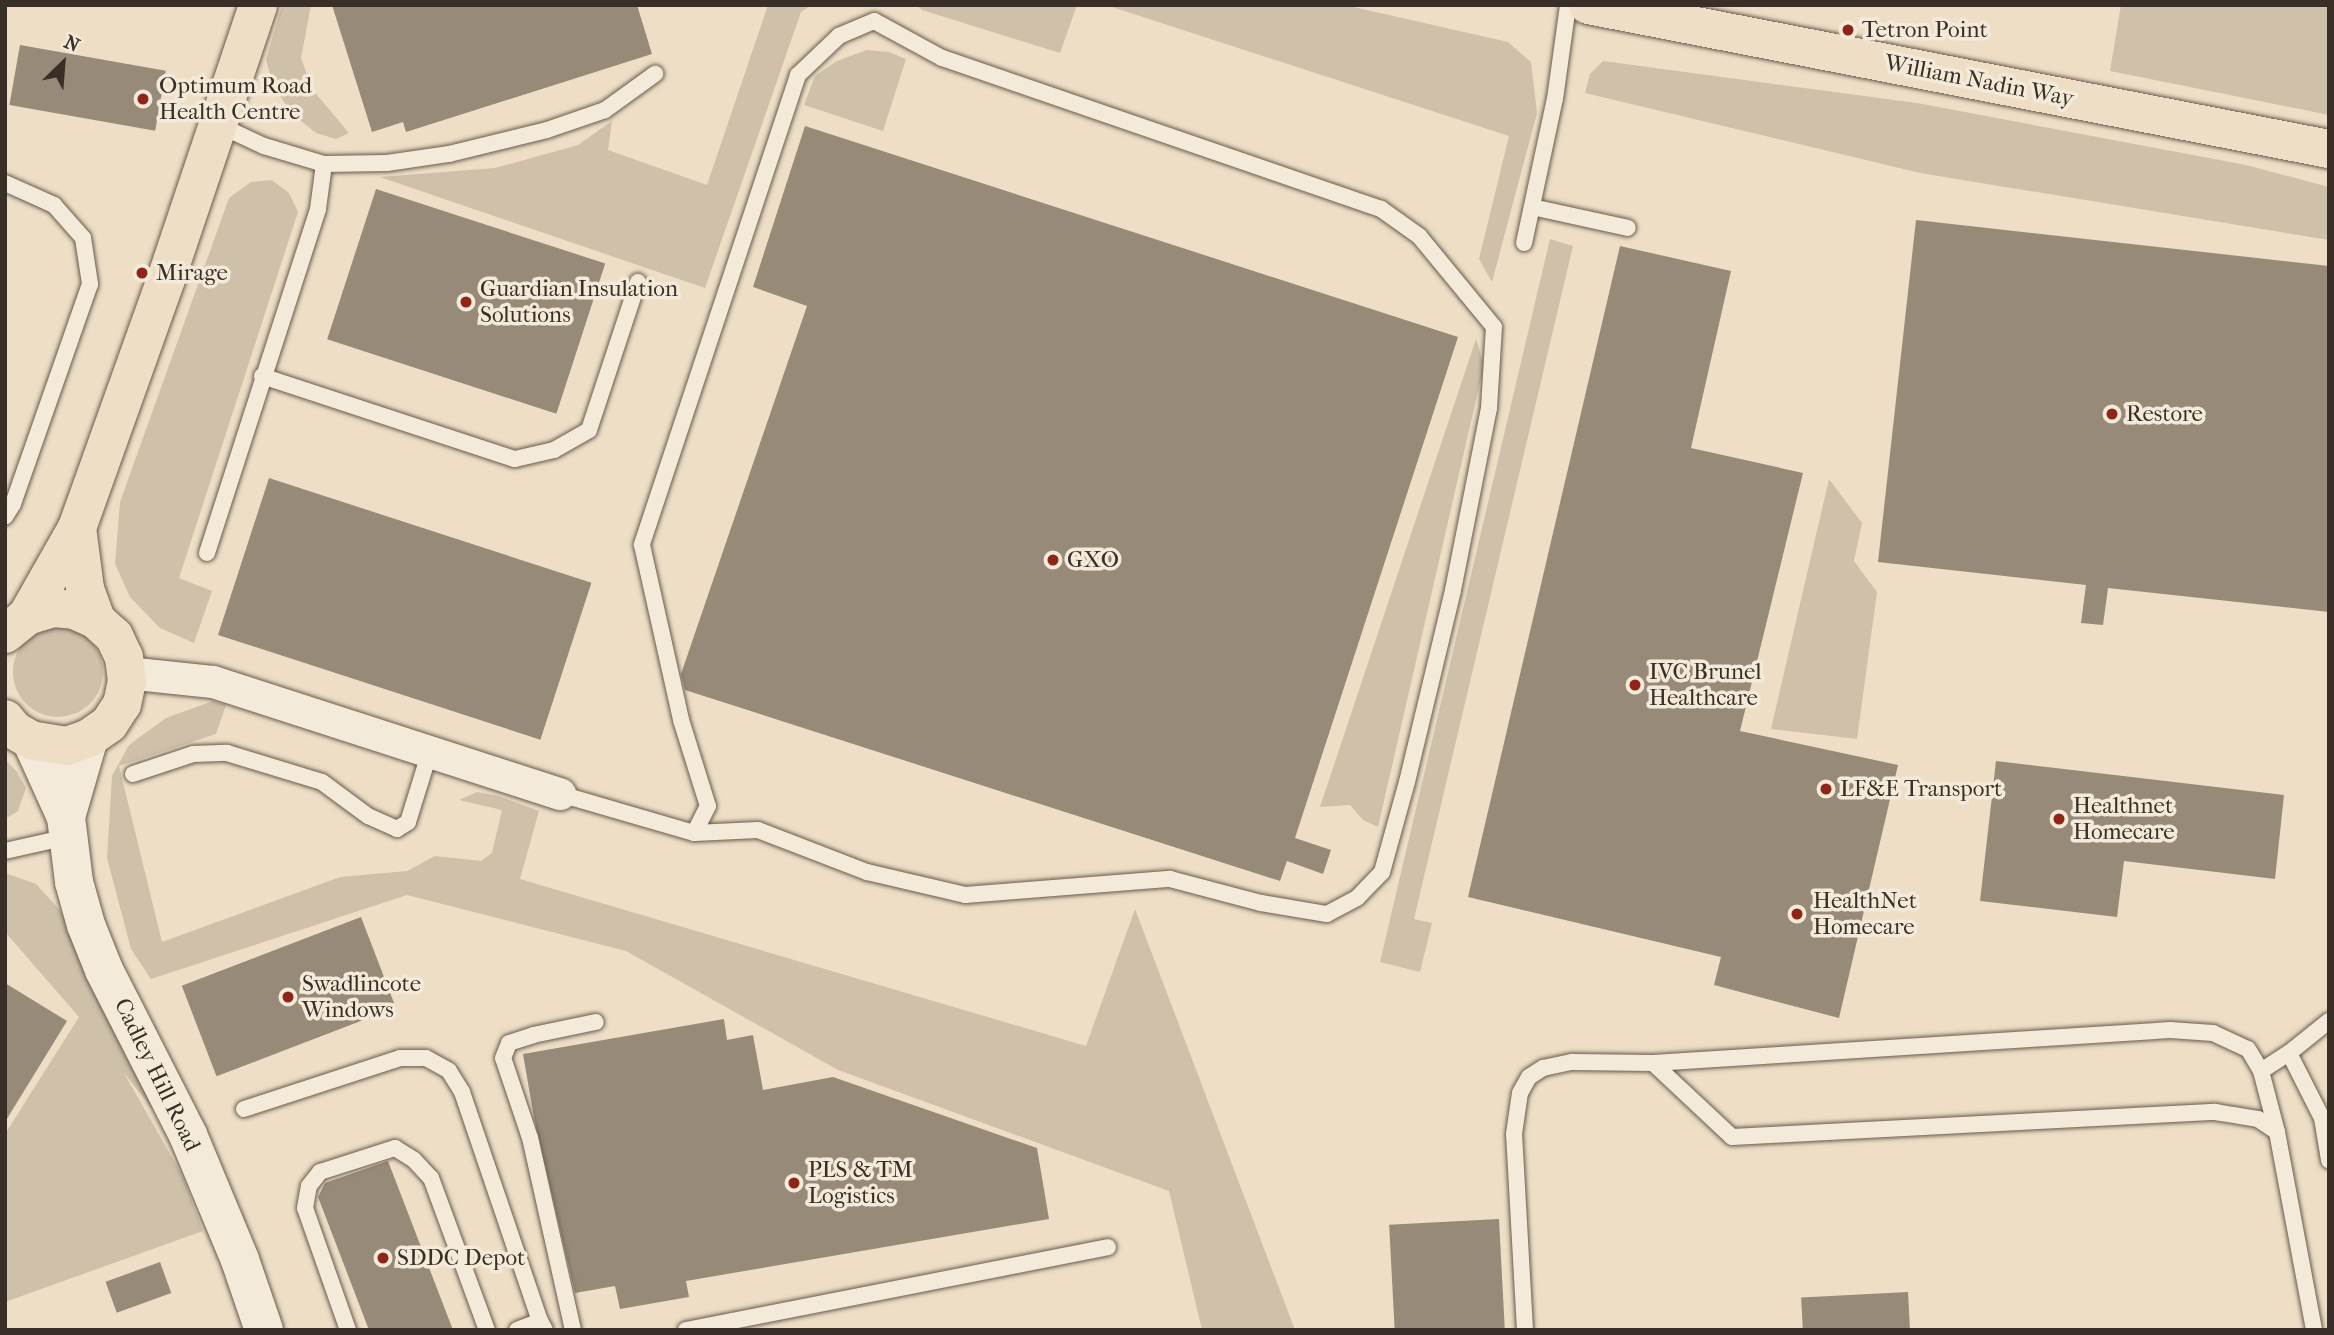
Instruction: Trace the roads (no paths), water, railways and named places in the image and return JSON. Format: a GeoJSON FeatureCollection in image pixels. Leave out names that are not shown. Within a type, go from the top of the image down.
{"type":"FeatureCollection","features":[{"type":"Feature","properties":{"kind":"main road"},"geometry":{"type":"LineString","coordinates":[[16,625],[77,528],[219,125],[258,5]]}},
{"type":"Feature","properties":{"kind":"main road","name":"William Nadin Way"},"geometry":{"type":"LineString","coordinates":[[1588,5],[2329,149]]}},
{"type":"Feature","properties":{"kind":"main road"},"geometry":{"type":"LineString","coordinates":[[77,528],[85,589],[96,620]]}},
{"type":"Feature","properties":{"kind":"main road"},"geometry":{"type":"LineString","coordinates":[[16,625],[60,608],[74,610],[96,620],[114,636],[124,657],[127,673],[122,704],[108,724],[89,738],[67,746],[18,730]]}},
{"type":"Feature","properties":{"kind":"street"},"geometry":{"type":"LineString","coordinates":[[127,673],[213,682],[560,794]]}},
{"type":"Feature","properties":{"kind":"street","name":"Cadley Hill Road"},"geometry":{"type":"LineString","coordinates":[[18,730],[66,827],[74,882],[86,925],[104,970],[188,1135],[240,1260],[264,1330]]}},
{"type":"Feature","properties":{"kind":"street","name":"Cadley Hill Road"},"geometry":{"type":"LineString","coordinates":[[66,827],[89,738]]}},
{"type":"Feature","properties":{"kind":"lane"},"geometry":{"type":"LineString","coordinates":[[1524,243],[1555,99],[1568,5]]}},
{"type":"Feature","properties":{"kind":"lane"},"geometry":{"type":"LineString","coordinates":[[560,794],[694,833],[758,830],[867,872],[965,895],[1170,879],[1261,903],[1327,914],[1357,898],[1382,872],[1410,769],[1452,590],[1489,408],[1494,327],[1419,236],[1381,209],[942,58],[874,21],[839,36],[798,75],[642,545],[681,720],[708,806],[694,833]]}},
{"type":"Feature","properties":{"kind":"lane"},"geometry":{"type":"LineString","coordinates":[[219,125],[264,146],[324,164],[387,163],[497,144],[605,110],[655,74]]}},
{"type":"Feature","properties":{"kind":"lane"},"geometry":{"type":"LineString","coordinates":[[207,553],[318,209],[324,164]]}},
{"type":"Feature","properties":{"kind":"lane"},"geometry":{"type":"LineString","coordinates":[[5,183],[54,205],[83,238],[90,285],[13,504],[5,517]]}},
{"type":"Feature","properties":{"kind":"lane"},"geometry":{"type":"LineString","coordinates":[[1532,207],[1628,228]]}},
{"type":"Feature","properties":{"kind":"lane"},"geometry":{"type":"LineString","coordinates":[[262,376],[515,459],[554,450],[589,429],[638,282]]}},
{"type":"Feature","properties":{"kind":"lane"},"geometry":{"type":"LineString","coordinates":[[133,774],[193,754],[227,753],[323,782],[368,816],[397,829],[408,822],[430,751]]}},
{"type":"Feature","properties":{"kind":"lane"},"geometry":{"type":"LineString","coordinates":[[5,851],[66,827]]}},
{"type":"Feature","properties":{"kind":"lane"},"geometry":{"type":"LineString","coordinates":[[2261,1071],[2289,1054],[2329,1021]]}},
{"type":"Feature","properties":{"kind":"lane"},"geometry":{"type":"LineString","coordinates":[[573,1330],[530,1138],[503,1058],[509,1043],[533,1035],[596,1022]]}},
{"type":"Feature","properties":{"kind":"lane"},"geometry":{"type":"LineString","coordinates":[[1525,1330],[1514,1134],[1520,1093],[1529,1077],[1543,1068],[1572,1062],[1653,1063],[2170,1030],[2214,1033],[2248,1049],[2261,1071],[2277,1132],[2314,1330]]}},
{"type":"Feature","properties":{"kind":"lane"},"geometry":{"type":"LineString","coordinates":[[2289,1054],[2322,1118],[2329,1160]]}},
{"type":"Feature","properties":{"kind":"lane"},"geometry":{"type":"LineString","coordinates":[[244,1109],[400,1058],[426,1058],[449,1071],[462,1092],[542,1325],[517,1330]]}},
{"type":"Feature","properties":{"kind":"lane"},"geometry":{"type":"LineString","coordinates":[[1653,1063],[1732,1137],[2215,1112],[2258,1119],[2277,1132]]}},
{"type":"Feature","properties":{"kind":"lane"},"geometry":{"type":"LineString","coordinates":[[348,1330],[305,1208],[309,1186],[320,1172],[395,1148],[414,1160],[431,1178],[488,1330]]}},
{"type":"Feature","properties":{"kind":"lane"},"geometry":{"type":"LineString","coordinates":[[686,1330],[1108,1247]]}},
{"type":"Feature","properties":{"kind":"place","name":"Tetron Point"},"geometry":{"type":"Point","coordinates":[1848,30]}},
{"type":"Feature","properties":{"kind":"place","name":"Optimum Road Health Centre"},"geometry":{"type":"Point","coordinates":[143,99]}},
{"type":"Feature","properties":{"kind":"place","name":"Mirage"},"geometry":{"type":"Point","coordinates":[142,273]}},
{"type":"Feature","properties":{"kind":"place","name":"Guardian Insulation Solutions"},"geometry":{"type":"Point","coordinates":[466,302]}},
{"type":"Feature","properties":{"kind":"place","name":"Restore"},"geometry":{"type":"Point","coordinates":[2112,414]}},
{"type":"Feature","properties":{"kind":"place","name":"GXO"},"geometry":{"type":"Point","coordinates":[1053,560]}},
{"type":"Feature","properties":{"kind":"place","name":"IVC Brunel Healthcare"},"geometry":{"type":"Point","coordinates":[1635,685]}},
{"type":"Feature","properties":{"kind":"place","name":"LF&E Transport"},"geometry":{"type":"Point","coordinates":[1826,789]}},
{"type":"Feature","properties":{"kind":"place","name":"Healthnet Homecare"},"geometry":{"type":"Point","coordinates":[2059,819]}},
{"type":"Feature","properties":{"kind":"place","name":"HealthNet Homecare"},"geometry":{"type":"Point","coordinates":[1797,914]}},
{"type":"Feature","properties":{"kind":"place","name":"Swadlincote Windows"},"geometry":{"type":"Point","coordinates":[288,997]}},
{"type":"Feature","properties":{"kind":"place","name":"PLS & TM Logistics"},"geometry":{"type":"Point","coordinates":[794,1183]}},
{"type":"Feature","properties":{"kind":"place","name":"SDDC Depot"},"geometry":{"type":"Point","coordinates":[383,1258]}}]}
